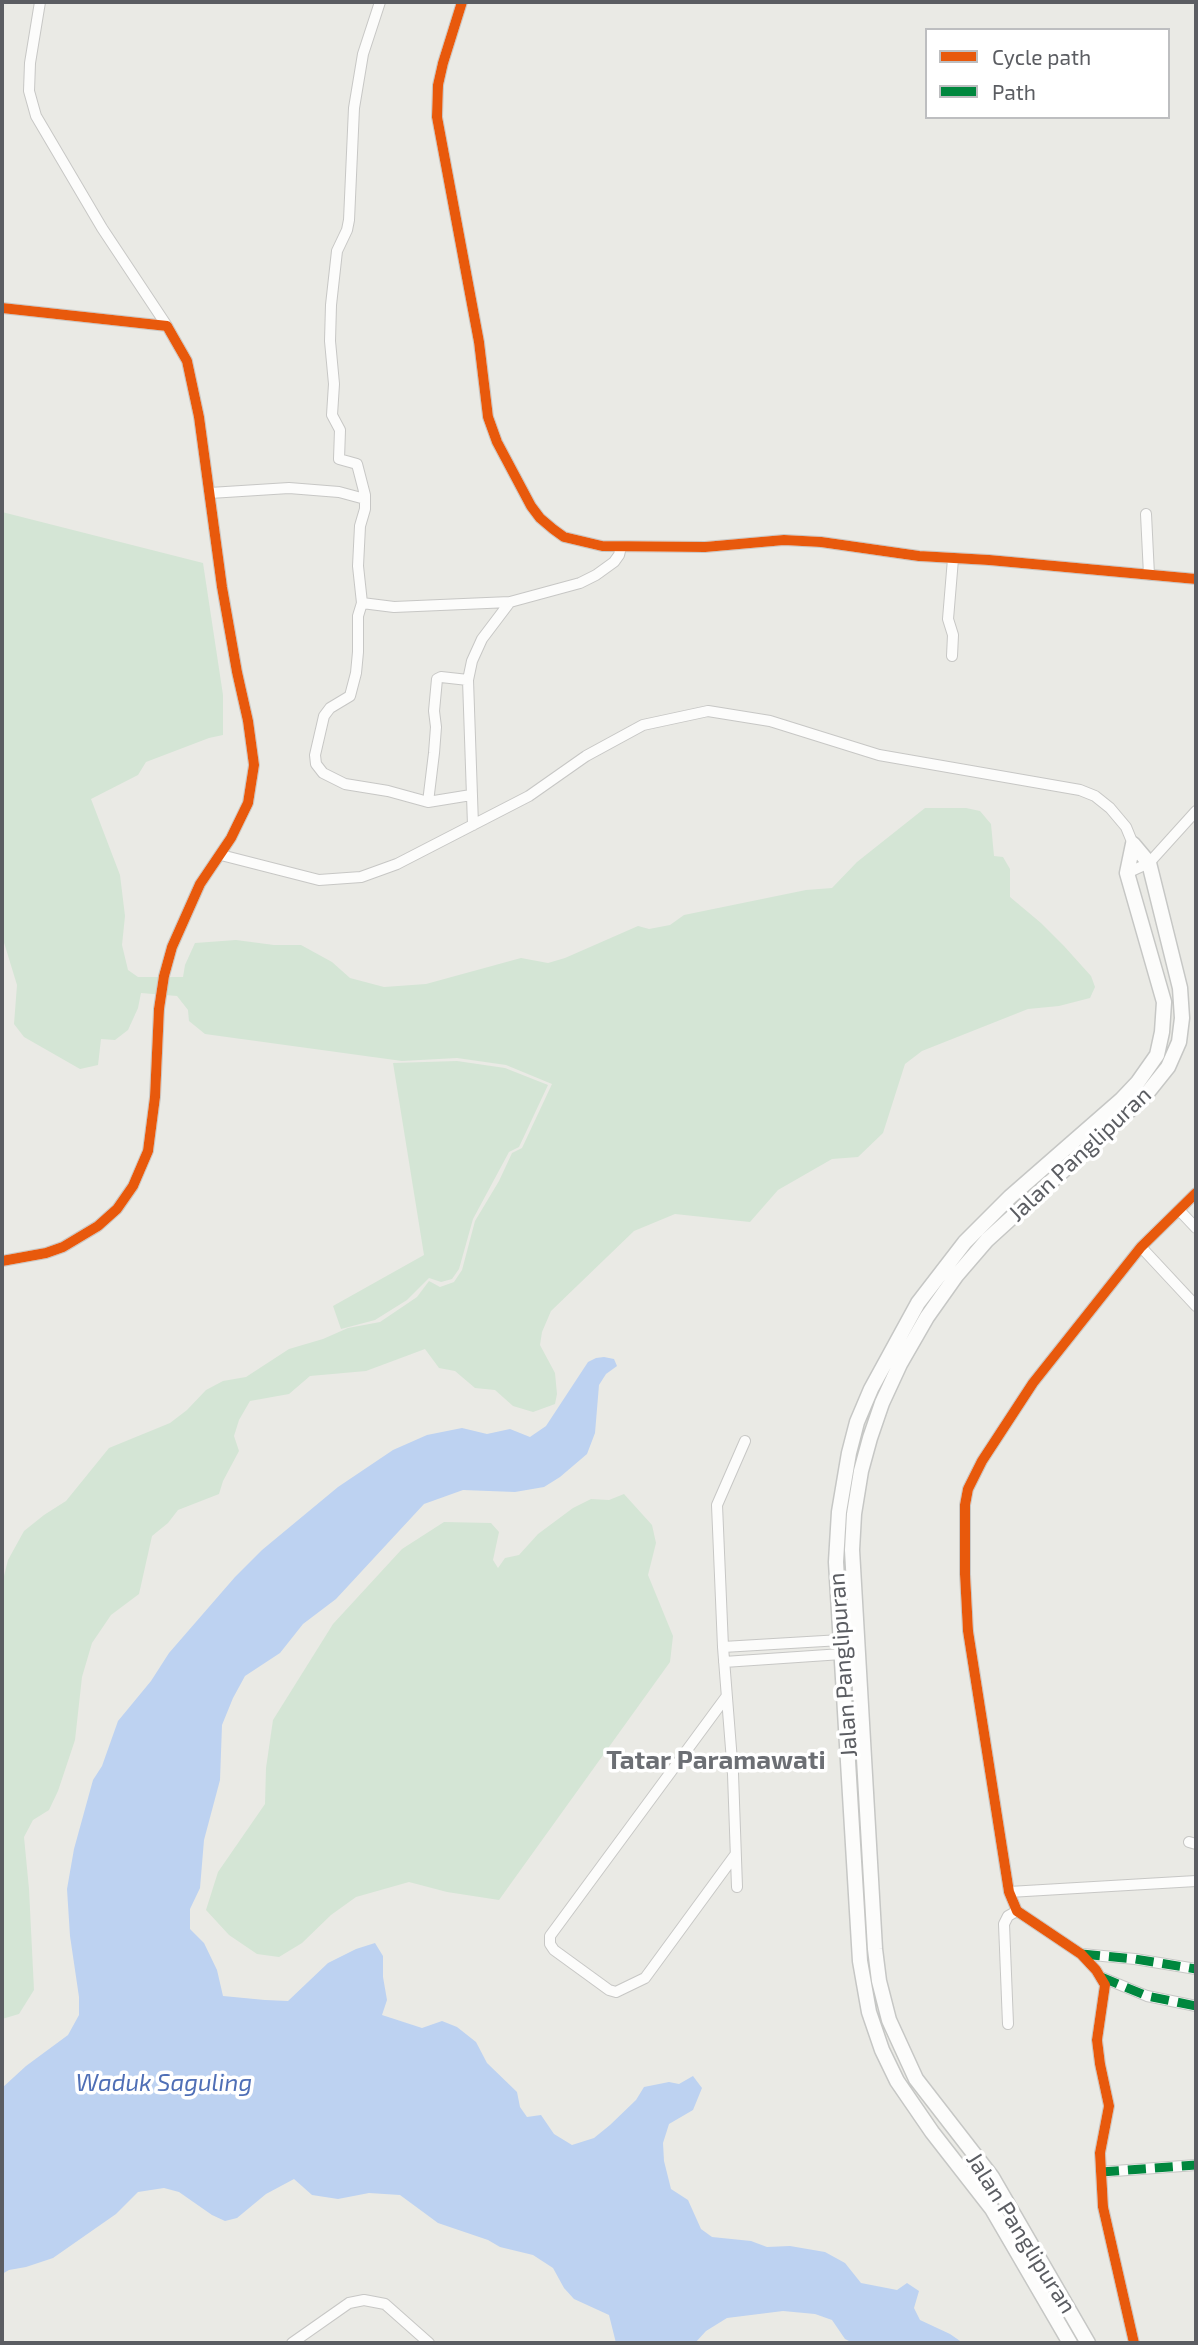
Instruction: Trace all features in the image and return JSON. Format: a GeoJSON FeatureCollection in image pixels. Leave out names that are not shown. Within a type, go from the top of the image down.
{"type":"FeatureCollection","features":[{"type":"Feature","properties":{"kind":"main road","name":"Jalan Panglipuran"},"geometry":{"type":"LineString","coordinates":[[1088,2343],[1009,2203],[992,2177],[923,2090],[902,2052],[889,2020],[879,1981],[875,1949],[852,1550],[860,1471],[882,1403],[927,1317],[971,1258],[1019,1210],[1144,1097],[1168,1067],[1178,1042],[1182,1018],[1180,988],[1149,863],[1133,844]]}},
{"type":"Feature","properties":{"kind":"main road","name":"Jalan Panglipuran"},"geometry":{"type":"LineString","coordinates":[[1070,2343],[992,2209],[911,2103],[882,2050],[869,2012],[860,1961],[836,1562],[839,1513],[857,1422],[877,1377],[918,1303],[949,1260],[1010,1197],[1121,1100],[1157,1055],[1164,1002],[1127,873],[1133,844]]}},
{"type":"Feature","properties":{"kind":"main road"},"geometry":{"type":"LineString","coordinates":[[1010,1197],[1019,1210]]}},
{"type":"Feature","properties":{"kind":"main road"},"geometry":{"type":"LineString","coordinates":[[852,1823],[867,1822]]}},
{"type":"Feature","properties":{"kind":"street"},"geometry":{"type":"LineString","coordinates":[[2,1261],[63,1247],[98,1226],[117,1209],[133,1186],[148,1152],[155,1097],[159,1009],[172,947],[200,884],[221,855],[248,803],[254,765],[222,587],[200,417],[187,361],[102,228],[36,116],[29,91],[30,63],[40,2]]}},
{"type":"Feature","properties":{"kind":"street"},"geometry":{"type":"LineString","coordinates":[[380,2],[363,54],[354,108],[349,220],[337,251],[331,305],[330,341],[334,384],[332,415],[340,430],[339,459],[357,464],[365,499],[360,526],[358,566],[362,603],[358,616],[358,652],[350,696],[330,708],[324,716],[315,755],[316,765],[323,773],[345,784],[428,802],[471,794]]}},
{"type":"Feature","properties":{"kind":"street"},"geometry":{"type":"LineString","coordinates":[[458,3],[439,85],[438,117],[479,342],[486,405],[492,432],[531,506],[553,530],[582,543],[621,547],[705,547],[784,540],[831,543],[953,559],[1196,579]]}},
{"type":"Feature","properties":{"kind":"street"},"geometry":{"type":"LineString","coordinates":[[2,308],[167,326]]}},
{"type":"Feature","properties":{"kind":"street"},"geometry":{"type":"LineString","coordinates":[[210,493],[289,488],[339,492],[365,499]]}},
{"type":"Feature","properties":{"kind":"street"},"geometry":{"type":"LineString","coordinates":[[1146,514],[1149,575]]}},
{"type":"Feature","properties":{"kind":"street"},"geometry":{"type":"LineString","coordinates":[[362,603],[394,607],[510,602],[588,579],[614,562],[621,547]]}},
{"type":"Feature","properties":{"kind":"street"},"geometry":{"type":"LineString","coordinates":[[952,656],[953,635],[948,610],[953,559]]}},
{"type":"Feature","properties":{"kind":"street"},"geometry":{"type":"LineString","coordinates":[[472,825],[468,680],[472,661],[482,639],[510,602]]}},
{"type":"Feature","properties":{"kind":"street"},"geometry":{"type":"LineString","coordinates":[[428,802],[436,727],[434,711],[437,679],[442,677],[468,680]]}},
{"type":"Feature","properties":{"kind":"street"},"geometry":{"type":"LineString","coordinates":[[221,855],[319,880],[361,877],[397,864],[529,796],[586,756],[643,725],[708,712],[770,721],[879,755],[1080,790],[1095,796],[1110,808],[1126,827],[1133,844]]}},
{"type":"Feature","properties":{"kind":"street"},"geometry":{"type":"LineString","coordinates":[[1127,873],[1149,863],[1196,811]]}},
{"type":"Feature","properties":{"kind":"street"},"geometry":{"type":"LineString","coordinates":[[1134,2343],[1107,2234],[1103,2207],[1100,2153],[1108,2106],[1097,2040],[1105,1985],[1081,1954],[1017,1911],[1009,1892],[968,1631],[964,1524],[967,1497],[974,1476],[1014,1410],[1141,1247],[1196,1193]]}},
{"type":"Feature","properties":{"kind":"street"},"geometry":{"type":"LineString","coordinates":[[1179,1210],[1196,1228]]}},
{"type":"Feature","properties":{"kind":"street"},"geometry":{"type":"LineString","coordinates":[[1141,1247],[1196,1306]]}},
{"type":"Feature","properties":{"kind":"street"},"geometry":{"type":"LineString","coordinates":[[737,1887],[717,1505],[746,1441]]}},
{"type":"Feature","properties":{"kind":"street"},"geometry":{"type":"LineString","coordinates":[[723,1647],[842,1647]]}},
{"type":"Feature","properties":{"kind":"street"},"geometry":{"type":"LineString","coordinates":[[724,1662],[842,1647]]}},
{"type":"Feature","properties":{"kind":"street"},"geometry":{"type":"LineString","coordinates":[[726,1697],[550,1936],[550,1944],[554,1950],[609,1990],[616,1992],[645,1978],[735,1856]]}},
{"type":"Feature","properties":{"kind":"street"},"geometry":{"type":"LineString","coordinates":[[1009,1892],[1196,1881]]}},
{"type":"Feature","properties":{"kind":"street"},"geometry":{"type":"LineString","coordinates":[[1008,2024],[1004,1924],[1008,1916],[1017,1911]]}},
{"type":"Feature","properties":{"kind":"street"},"geometry":{"type":"LineString","coordinates":[[1081,1954],[1147,1960],[1196,1969]]}},
{"type":"Feature","properties":{"kind":"street"},"geometry":{"type":"LineString","coordinates":[[1101,1977],[1136,1993],[1196,2006]]}},
{"type":"Feature","properties":{"kind":"street"},"geometry":{"type":"LineString","coordinates":[[1101,2172],[1196,2165]]}},
{"type":"Feature","properties":{"kind":"street"},"geometry":{"type":"LineString","coordinates":[[298,2342],[349,2303],[364,2300],[385,2304],[429,2343]]}},
{"type":"Feature","properties":{"kind":"green space"},"geometry":{"type":"Polygon","coordinates":[[[2,512],[203,563],[223,695],[223,735],[146,762],[138,775],[91,799],[120,875],[125,916],[122,945],[128,970],[138,977],[183,977],[185,965],[195,943],[236,940],[301,945],[332,962],[350,978],[384,987],[426,984],[521,958],[548,963],[638,926],[649,929],[670,925],[684,915],[806,890],[832,888],[857,862],[925,808],[966,808],[980,811],[991,824],[994,856],[1003,857],[1010,869],[1010,897],[1064,946],[1091,976],[1095,987],[1090,998],[1059,1006],[1028,1009],[922,1051],[905,1064],[883,1133],[858,1157],[832,1159],[778,1190],[750,1222],[675,1214],[634,1231],[551,1311],[540,1345],[555,1373],[555,1404],[533,1412],[513,1406],[495,1390],[475,1388],[455,1371],[439,1368],[425,1349],[366,1371],[310,1376],[289,1394],[250,1401],[239,1420],[234,1436],[239,1451],[219,1494],[178,1510],[168,1523],[152,1536],[139,1594],[111,1615],[92,1643],[82,1677],[75,1740],[58,1791],[49,1810],[33,1820],[24,1837],[34,1990],[19,2014],[2,2019],[2,1584],[8,1560],[24,1531],[66,1501],[109,1448],[170,1423],[206,1390],[223,1381],[246,1377],[289,1349],[348,1328],[380,1322],[417,1297],[429,1281],[440,1287],[454,1282],[462,1270],[475,1221],[512,1153],[522,1148],[552,1084],[506,1065],[457,1058],[402,1061],[205,1034],[189,1021],[188,1010],[177,996],[141,993],[138,1008],[128,1030],[115,1040],[101,1039],[98,1065],[80,1069],[24,1037],[14,1024],[17,985],[2,936],[2,512]]]}},
{"type":"Feature","properties":{"kind":"green space"},"geometry":{"type":"Polygon","coordinates":[[[457,1061],[505,1068],[548,1085],[519,1147],[509,1152],[473,1219],[459,1269],[452,1279],[441,1282],[429,1278],[407,1300],[375,1320],[341,1329],[333,1306],[424,1255],[393,1063],[457,1061]]]}},
{"type":"Feature","properties":{"kind":"green space"},"geometry":{"type":"Polygon","coordinates":[[[624,1494],[652,1525],[656,1543],[648,1575],[673,1636],[670,1662],[499,1900],[447,1892],[409,1882],[356,1897],[331,1915],[302,1943],[279,1957],[257,1954],[229,1935],[206,1910],[218,1872],[265,1804],[266,1768],[273,1720],[333,1624],[402,1549],[444,1522],[491,1523],[499,1532],[493,1560],[498,1568],[505,1558],[519,1555],[538,1534],[573,1508],[591,1499],[609,1500],[624,1494]]]}},
{"type":"Feature","properties":{"kind":"water","name":"Waduk Saguling"},"geometry":{"type":"Polygon","coordinates":[[[604,1357],[614,1359],[617,1366],[606,1374],[599,1385],[595,1433],[587,1454],[544,1487],[515,1492],[463,1490],[424,1504],[336,1599],[303,1624],[280,1653],[245,1676],[222,1725],[220,1780],[204,1840],[200,1888],[190,1909],[190,1929],[204,1943],[217,1970],[223,1996],[265,2000],[288,2001],[328,1963],[375,1943],[383,1956],[387,2000],[382,2015],[422,2028],[442,2021],[457,2027],[476,2042],[487,2063],[517,2092],[520,2107],[527,2117],[541,2115],[554,2134],[572,2145],[594,2138],[636,2100],[644,2087],[669,2082],[679,2084],[693,2076],[702,2088],[693,2110],[669,2124],[663,2143],[671,2189],[688,2200],[701,2229],[712,2237],[751,2241],[767,2247],[790,2246],[825,2252],[845,2263],[861,2283],[897,2290],[907,2283],[919,2291],[914,2308],[920,2320],[963,2343],[853,2343],[845,2339],[832,2320],[815,2314],[783,2311],[727,2318],[706,2331],[695,2343],[616,2343],[609,2315],[574,2299],[564,2288],[553,2268],[533,2255],[500,2247],[488,2240],[438,2223],[400,2195],[369,2193],[338,2199],[312,2195],[294,2179],[266,2194],[237,2218],[225,2221],[179,2192],[164,2188],[138,2192],[116,2214],[53,2258],[2,2274],[2,2088],[26,2066],[68,2035],[79,2015],[67,1889],[74,1849],[93,1780],[102,1766],[118,1721],[151,1681],[169,1653],[235,1577],[262,1550],[338,1487],[393,1450],[427,1435],[462,1428],[487,1434],[510,1429],[530,1437],[546,1426],[588,1362],[604,1357]]]}},
{"type":"Feature","properties":{"kind":"marked path"},"geometry":{"type":"LineString","coordinates":[[1082,1954],[1196,1969]]}},
{"type":"Feature","properties":{"kind":"marked path"},"geometry":{"type":"LineString","coordinates":[[1101,1977],[1147,1996],[1196,2006]]}},
{"type":"Feature","properties":{"kind":"marked path"},"geometry":{"type":"LineString","coordinates":[[1101,2172],[1196,2165]]}},
{"type":"Feature","properties":{"kind":"cycle path"},"geometry":{"type":"LineString","coordinates":[[462,2],[438,85],[437,117],[479,342],[488,417],[497,442],[531,506],[553,529],[564,537],[602,546],[705,547],[784,540],[821,542],[919,556],[1196,579]]}},
{"type":"Feature","properties":{"kind":"cycle path"},"geometry":{"type":"LineString","coordinates":[[2,308],[167,326],[187,361],[199,417],[222,587],[254,765],[248,803],[231,838],[200,884],[172,947],[159,1009],[155,1097],[148,1151],[133,1186],[117,1209],[98,1226],[63,1247],[2,1261]]}},
{"type":"Feature","properties":{"kind":"cycle path"},"geometry":{"type":"LineString","coordinates":[[1134,2343],[1103,2207],[1100,2153],[1109,2106],[1097,2040],[1105,1985],[1081,1954],[1017,1911],[1009,1892],[968,1631],[965,1505],[968,1489],[982,1461],[1033,1383],[1141,1247],[1196,1193]]}},
{"type":"Feature","properties":{"kind":"district","name":"Tatar Paramawati"},"geometry":{"type":"Point","coordinates":[716,1760]}}]}
